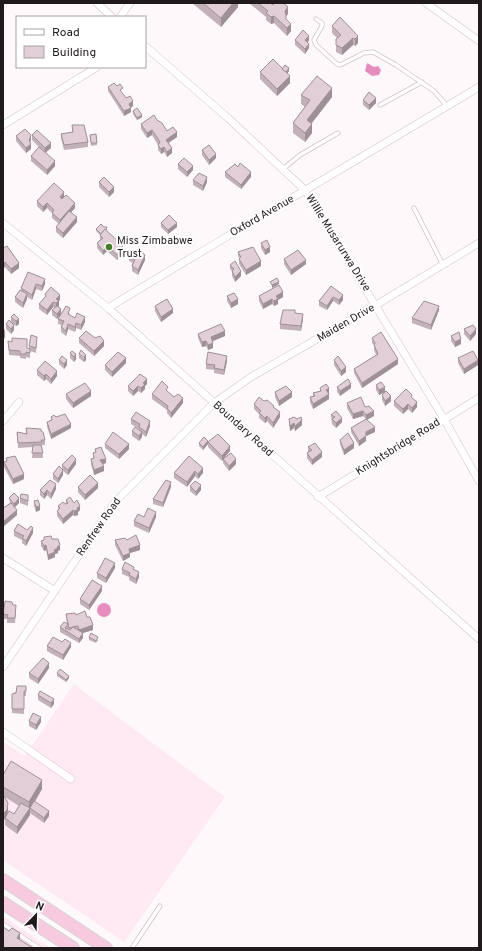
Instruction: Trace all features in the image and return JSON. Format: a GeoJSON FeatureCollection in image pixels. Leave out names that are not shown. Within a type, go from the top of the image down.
{"type":"FeatureCollection","features":[{"type":"Feature","properties":{"kind":"highway"},"geometry":{"type":"LineString","coordinates":[[3,880],[106,948]]}},
{"type":"Feature","properties":{"kind":"highway"},"geometry":{"type":"LineString","coordinates":[[3,903],[73,948]]}},
{"type":"Feature","properties":{"kind":"street"},"geometry":{"type":"LineString","coordinates":[[97,3],[111,16]]}},
{"type":"Feature","properties":{"kind":"street"},"geometry":{"type":"LineString","coordinates":[[121,16],[130,3]]}},
{"type":"Feature","properties":{"kind":"street"},"geometry":{"type":"LineString","coordinates":[[426,3],[479,41]]}},
{"type":"Feature","properties":{"kind":"street","name":"Willie Musarurwa Drive"},"geometry":{"type":"LineString","coordinates":[[146,47],[228,118],[306,191],[444,418],[479,481]]}},
{"type":"Feature","properties":{"kind":"street"},"geometry":{"type":"LineString","coordinates":[[3,125],[95,68]]}},
{"type":"Feature","properties":{"kind":"street","name":"Oxford Avenue"},"geometry":{"type":"LineString","coordinates":[[108,308],[196,254],[306,191],[479,87]]}},
{"type":"Feature","properties":{"kind":"street","name":"Boundary Road"},"geometry":{"type":"LineString","coordinates":[[3,223],[108,308],[479,639]]}},
{"type":"Feature","properties":{"kind":"street","name":"Maiden Drive"},"geometry":{"type":"LineString","coordinates":[[214,403],[251,377],[376,305],[479,243]]}},
{"type":"Feature","properties":{"kind":"street","name":"Knightsbridge Road"},"geometry":{"type":"LineString","coordinates":[[318,496],[479,398]]}},
{"type":"Feature","properties":{"kind":"street"},"geometry":{"type":"LineString","coordinates":[[3,421],[19,402]]}},
{"type":"Feature","properties":{"kind":"street","name":"Renfrew Road"},"geometry":{"type":"LineString","coordinates":[[3,667],[115,502],[214,403]]}},
{"type":"Feature","properties":{"kind":"street"},"geometry":{"type":"LineString","coordinates":[[3,558],[55,591]]}},
{"type":"Feature","properties":{"kind":"street"},"geometry":{"type":"LineString","coordinates":[[3,732],[71,779]]}},
{"type":"Feature","properties":{"kind":"lane"},"geometry":{"type":"LineString","coordinates":[[316,19],[322,22],[322,26],[314,40],[316,45],[337,64],[340,65],[364,53],[373,52],[396,64],[422,82],[434,91],[447,106]]}},
{"type":"Feature","properties":{"kind":"lane"},"geometry":{"type":"LineString","coordinates":[[380,105],[422,82]]}},
{"type":"Feature","properties":{"kind":"lane"},"geometry":{"type":"LineString","coordinates":[[283,169],[300,155],[338,133]]}},
{"type":"Feature","properties":{"kind":"lane"},"geometry":{"type":"LineString","coordinates":[[414,208],[443,265]]}},
{"type":"Feature","properties":{"kind":"lane"},"geometry":{"type":"LineString","coordinates":[[132,948],[160,906]]}},
{"type":"Feature","properties":{"kind":"lane"},"geometry":{"type":"LineString","coordinates":[[3,924],[39,948]]}},
{"type":"Feature","properties":{"kind":"shaded area"},"geometry":{"type":"Polygon","coordinates":[[[367,63],[374,67],[378,66],[381,70],[379,75],[372,76],[365,71],[367,63]]]}},
{"type":"Feature","properties":{"kind":"shaded area"},"geometry":{"type":"Polygon","coordinates":[[[104,603],[109,605],[111,610],[109,615],[104,617],[99,615],[97,610],[99,605],[104,603]]]}},
{"type":"Feature","properties":{"kind":"shaded area"},"geometry":{"type":"Polygon","coordinates":[[[74,684],[225,797],[124,942],[3,860],[3,742],[25,756],[74,684]]]}},
{"type":"Feature","properties":{"kind":"shaded area"},"geometry":{"type":"Polygon","coordinates":[[[3,916],[50,948],[3,948],[3,916]]]}},
{"type":"Feature","properties":{"kind":"building"},"geometry":{"type":"Polygon","coordinates":[[[203,3],[233,3],[221,18],[203,3]]]}},
{"type":"Feature","properties":{"kind":"building"},"geometry":{"type":"Polygon","coordinates":[[[258,3],[270,3],[273,5],[275,3],[283,3],[288,7],[285,11],[286,19],[291,24],[287,28],[274,16],[271,17],[266,13],[268,11],[258,3]]]}},
{"type":"Feature","properties":{"kind":"building"},"geometry":{"type":"Polygon","coordinates":[[[340,17],[358,36],[355,39],[353,38],[342,48],[336,45],[336,39],[341,35],[332,26],[340,17]]]}},
{"type":"Feature","properties":{"kind":"building"},"geometry":{"type":"Polygon","coordinates":[[[303,30],[309,36],[305,40],[309,44],[305,49],[295,40],[303,30]]]}},
{"type":"Feature","properties":{"kind":"building"},"geometry":{"type":"Polygon","coordinates":[[[273,59],[290,76],[277,89],[260,72],[273,59]]]}},
{"type":"Feature","properties":{"kind":"building"},"geometry":{"type":"Polygon","coordinates":[[[285,65],[289,68],[286,72],[282,69],[285,65]]]}},
{"type":"Feature","properties":{"kind":"building"},"geometry":{"type":"Polygon","coordinates":[[[317,76],[332,88],[307,120],[312,124],[305,133],[293,123],[310,100],[301,95],[317,76]]]}},
{"type":"Feature","properties":{"kind":"building"},"geometry":{"type":"Polygon","coordinates":[[[114,83],[117,86],[120,84],[123,88],[120,90],[126,98],[130,96],[133,101],[129,104],[131,108],[124,111],[108,87],[114,83]]]}},
{"type":"Feature","properties":{"kind":"building"},"geometry":{"type":"Polygon","coordinates":[[[369,92],[376,98],[369,105],[363,100],[369,92]]]}},
{"type":"Feature","properties":{"kind":"building"},"geometry":{"type":"Polygon","coordinates":[[[137,108],[142,115],[137,118],[133,111],[137,108]]]}},
{"type":"Feature","properties":{"kind":"building"},"geometry":{"type":"Polygon","coordinates":[[[154,115],[167,131],[173,127],[177,132],[166,140],[172,148],[167,152],[164,147],[161,149],[158,145],[160,142],[152,130],[147,133],[141,124],[154,115]]]}},
{"type":"Feature","properties":{"kind":"building"},"geometry":{"type":"Polygon","coordinates":[[[72,125],[84,125],[88,142],[64,145],[61,134],[73,132],[72,125]]]}},
{"type":"Feature","properties":{"kind":"building"},"geometry":{"type":"Polygon","coordinates":[[[25,129],[31,135],[29,141],[31,144],[26,148],[16,136],[25,129]]]}},
{"type":"Feature","properties":{"kind":"building"},"geometry":{"type":"Polygon","coordinates":[[[37,130],[51,143],[45,148],[32,135],[37,130]]]}},
{"type":"Feature","properties":{"kind":"building"},"geometry":{"type":"Polygon","coordinates":[[[96,134],[97,143],[91,143],[90,135],[96,134]]]}},
{"type":"Feature","properties":{"kind":"building"},"geometry":{"type":"Polygon","coordinates":[[[209,145],[216,154],[209,160],[202,150],[209,145]]]}},
{"type":"Feature","properties":{"kind":"building"},"geometry":{"type":"Polygon","coordinates":[[[39,147],[55,161],[47,170],[31,156],[39,147]]]}},
{"type":"Feature","properties":{"kind":"building"},"geometry":{"type":"Polygon","coordinates":[[[184,158],[193,166],[187,172],[178,164],[184,158]]]}},
{"type":"Feature","properties":{"kind":"building"},"geometry":{"type":"Polygon","coordinates":[[[240,163],[251,172],[241,185],[225,172],[235,164],[238,167],[240,163]]]}},
{"type":"Feature","properties":{"kind":"building"},"geometry":{"type":"Polygon","coordinates":[[[199,173],[207,177],[203,186],[193,180],[199,173]]]}},
{"type":"Feature","properties":{"kind":"building"},"geometry":{"type":"Polygon","coordinates":[[[104,177],[114,187],[109,192],[99,182],[104,177]]]}},
{"type":"Feature","properties":{"kind":"building"},"geometry":{"type":"Polygon","coordinates":[[[54,183],[64,192],[60,197],[62,199],[66,195],[75,203],[60,220],[52,213],[54,210],[47,203],[43,207],[37,201],[54,183]]]}},
{"type":"Feature","properties":{"kind":"building"},"geometry":{"type":"Polygon","coordinates":[[[69,211],[77,217],[63,233],[56,227],[69,211]]]}},
{"type":"Feature","properties":{"kind":"building"},"geometry":{"type":"Polygon","coordinates":[[[169,215],[177,223],[168,230],[161,223],[169,215]]]}},
{"type":"Feature","properties":{"kind":"building"},"geometry":{"type":"Polygon","coordinates":[[[101,224],[104,227],[107,227],[101,234],[96,229],[101,224]]]}},
{"type":"Feature","properties":{"kind":"building"},"geometry":{"type":"Polygon","coordinates":[[[105,229],[123,246],[117,255],[107,246],[103,251],[97,243],[103,238],[100,235],[105,229]]]}},
{"type":"Feature","properties":{"kind":"building"},"geometry":{"type":"Polygon","coordinates":[[[267,240],[270,247],[265,250],[261,243],[267,240]]]}},
{"type":"Feature","properties":{"kind":"building"},"geometry":{"type":"Polygon","coordinates":[[[7,246],[19,263],[11,269],[5,262],[3,264],[3,248],[7,246]]]}},
{"type":"Feature","properties":{"kind":"building"},"geometry":{"type":"Polygon","coordinates":[[[253,247],[261,261],[246,270],[239,259],[241,257],[238,252],[253,247]]]}},
{"type":"Feature","properties":{"kind":"building"},"geometry":{"type":"Polygon","coordinates":[[[133,250],[137,253],[139,250],[145,255],[138,270],[132,266],[135,259],[129,256],[133,250]]]}},
{"type":"Feature","properties":{"kind":"building"},"geometry":{"type":"Polygon","coordinates":[[[298,250],[306,260],[291,270],[284,259],[298,250]]]}},
{"type":"Feature","properties":{"kind":"building"},"geometry":{"type":"Polygon","coordinates":[[[235,261],[241,271],[235,277],[232,271],[234,269],[230,265],[235,261]]]}},
{"type":"Feature","properties":{"kind":"building"},"geometry":{"type":"Polygon","coordinates":[[[28,272],[45,279],[42,286],[36,284],[32,295],[21,288],[28,272]]]}},
{"type":"Feature","properties":{"kind":"building"},"geometry":{"type":"Polygon","coordinates":[[[277,278],[279,282],[272,285],[270,282],[277,278]]]}},
{"type":"Feature","properties":{"kind":"building"},"geometry":{"type":"Polygon","coordinates":[[[279,285],[283,292],[276,296],[278,299],[274,301],[272,299],[263,304],[259,296],[279,285]]]}},
{"type":"Feature","properties":{"kind":"building"},"geometry":{"type":"Polygon","coordinates":[[[331,286],[343,295],[339,300],[333,297],[327,306],[319,301],[331,286]]]}},
{"type":"Feature","properties":{"kind":"building"},"geometry":{"type":"Polygon","coordinates":[[[51,287],[60,295],[56,299],[59,301],[56,303],[53,302],[47,310],[39,304],[51,287]]]}},
{"type":"Feature","properties":{"kind":"building"},"geometry":{"type":"Polygon","coordinates":[[[20,290],[27,294],[23,303],[15,297],[20,290]]]}},
{"type":"Feature","properties":{"kind":"building"},"geometry":{"type":"Polygon","coordinates":[[[234,293],[238,299],[231,303],[227,296],[234,293]]]}},
{"type":"Feature","properties":{"kind":"building"},"geometry":{"type":"Polygon","coordinates":[[[167,299],[173,309],[161,317],[155,306],[167,299]]]}},
{"type":"Feature","properties":{"kind":"building"},"geometry":{"type":"Polygon","coordinates":[[[424,301],[439,306],[431,325],[412,318],[424,301]]]}},
{"type":"Feature","properties":{"kind":"building"},"geometry":{"type":"Polygon","coordinates":[[[57,306],[61,309],[57,314],[52,310],[57,306]]]}},
{"type":"Feature","properties":{"kind":"building"},"geometry":{"type":"Polygon","coordinates":[[[66,306],[70,308],[68,314],[75,318],[77,313],[85,317],[81,325],[76,323],[75,327],[68,324],[66,331],[61,327],[64,321],[58,319],[66,306]]]}},
{"type":"Feature","properties":{"kind":"building"},"geometry":{"type":"Polygon","coordinates":[[[283,310],[295,310],[295,313],[303,314],[301,326],[280,324],[283,310]]]}},
{"type":"Feature","properties":{"kind":"building"},"geometry":{"type":"Polygon","coordinates":[[[14,314],[19,319],[16,321],[11,317],[14,314]]]}},
{"type":"Feature","properties":{"kind":"building"},"geometry":{"type":"Polygon","coordinates":[[[9,320],[14,325],[11,329],[6,324],[9,320]]]}},
{"type":"Feature","properties":{"kind":"building"},"geometry":{"type":"Polygon","coordinates":[[[221,324],[225,331],[211,337],[213,343],[208,345],[206,341],[202,342],[198,334],[221,324]]]}},
{"type":"Feature","properties":{"kind":"building"},"geometry":{"type":"Polygon","coordinates":[[[473,325],[476,329],[470,336],[464,329],[473,325]]]}},
{"type":"Feature","properties":{"kind":"building"},"geometry":{"type":"Polygon","coordinates":[[[86,331],[95,338],[100,336],[104,341],[94,351],[79,338],[86,331]]]}},
{"type":"Feature","properties":{"kind":"building"},"geometry":{"type":"Polygon","coordinates":[[[381,332],[398,359],[362,383],[354,369],[378,354],[372,338],[381,332]]]}},
{"type":"Feature","properties":{"kind":"building"},"geometry":{"type":"Polygon","coordinates":[[[459,332],[461,339],[455,342],[451,336],[459,332]]]}},
{"type":"Feature","properties":{"kind":"building"},"geometry":{"type":"Polygon","coordinates":[[[31,335],[37,337],[36,348],[29,346],[31,335]]]}},
{"type":"Feature","properties":{"kind":"building"},"geometry":{"type":"Polygon","coordinates":[[[12,338],[27,339],[27,348],[30,349],[30,353],[26,352],[26,354],[20,354],[20,351],[9,350],[8,341],[12,342],[12,338]]]}},
{"type":"Feature","properties":{"kind":"building"},"geometry":{"type":"Polygon","coordinates":[[[81,350],[86,355],[84,357],[79,354],[81,350]]]}},
{"type":"Feature","properties":{"kind":"building"},"geometry":{"type":"Polygon","coordinates":[[[72,351],[76,354],[74,357],[70,353],[72,351]]]}},
{"type":"Feature","properties":{"kind":"building"},"geometry":{"type":"Polygon","coordinates":[[[473,351],[478,360],[464,369],[458,358],[473,351]]]}},
{"type":"Feature","properties":{"kind":"building"},"geometry":{"type":"Polygon","coordinates":[[[118,352],[126,358],[112,372],[105,365],[118,352]]]}},
{"type":"Feature","properties":{"kind":"building"},"geometry":{"type":"Polygon","coordinates":[[[208,352],[227,356],[224,370],[214,368],[215,365],[206,364],[208,352]]]}},
{"type":"Feature","properties":{"kind":"building"},"geometry":{"type":"Polygon","coordinates":[[[62,356],[67,360],[64,364],[59,360],[62,356]]]}},
{"type":"Feature","properties":{"kind":"building"},"geometry":{"type":"Polygon","coordinates":[[[338,356],[346,367],[341,371],[334,360],[338,356]]]}},
{"type":"Feature","properties":{"kind":"building"},"geometry":{"type":"Polygon","coordinates":[[[45,361],[57,371],[51,379],[46,374],[44,376],[37,370],[45,361]]]}},
{"type":"Feature","properties":{"kind":"building"},"geometry":{"type":"Polygon","coordinates":[[[140,374],[147,379],[143,383],[145,384],[141,388],[138,386],[133,391],[128,386],[140,374]]]}},
{"type":"Feature","properties":{"kind":"building"},"geometry":{"type":"Polygon","coordinates":[[[348,379],[351,384],[340,391],[337,387],[348,379]]]}},
{"type":"Feature","properties":{"kind":"building"},"geometry":{"type":"Polygon","coordinates":[[[162,381],[168,387],[166,390],[174,397],[178,394],[183,398],[171,413],[167,408],[168,406],[152,394],[162,381]]]}},
{"type":"Feature","properties":{"kind":"building"},"geometry":{"type":"Polygon","coordinates":[[[381,382],[385,387],[379,390],[376,385],[381,382]]]}},
{"type":"Feature","properties":{"kind":"building"},"geometry":{"type":"Polygon","coordinates":[[[85,383],[91,391],[73,403],[66,394],[85,383]]]}},
{"type":"Feature","properties":{"kind":"building"},"geometry":{"type":"Polygon","coordinates":[[[326,384],[329,388],[326,390],[329,394],[313,404],[310,397],[315,396],[313,393],[321,391],[320,388],[326,384]]]}},
{"type":"Feature","properties":{"kind":"building"},"geometry":{"type":"Polygon","coordinates":[[[286,386],[292,392],[279,401],[275,392],[286,386]]]}},
{"type":"Feature","properties":{"kind":"building"},"geometry":{"type":"Polygon","coordinates":[[[406,389],[412,395],[411,397],[417,402],[412,408],[408,404],[403,409],[394,401],[406,389]]]}},
{"type":"Feature","properties":{"kind":"building"},"geometry":{"type":"Polygon","coordinates":[[[386,391],[391,396],[385,401],[382,395],[386,391]]]}},
{"type":"Feature","properties":{"kind":"building"},"geometry":{"type":"Polygon","coordinates":[[[259,397],[264,401],[267,400],[280,412],[273,423],[267,416],[265,418],[259,413],[261,411],[254,404],[259,397]]]}},
{"type":"Feature","properties":{"kind":"building"},"geometry":{"type":"Polygon","coordinates":[[[361,397],[365,407],[369,406],[374,411],[366,415],[363,411],[353,414],[347,403],[361,397]]]}},
{"type":"Feature","properties":{"kind":"building"},"geometry":{"type":"Polygon","coordinates":[[[336,411],[342,418],[336,423],[332,419],[335,417],[331,415],[336,411]]]}},
{"type":"Feature","properties":{"kind":"building"},"geometry":{"type":"Polygon","coordinates":[[[136,412],[150,421],[146,432],[139,427],[140,424],[131,419],[136,412]]]}},
{"type":"Feature","properties":{"kind":"building"},"geometry":{"type":"Polygon","coordinates":[[[65,414],[71,424],[51,434],[47,422],[52,420],[51,417],[54,415],[56,417],[65,414]]]}},
{"type":"Feature","properties":{"kind":"building"},"geometry":{"type":"Polygon","coordinates":[[[294,417],[297,419],[301,417],[302,420],[295,426],[294,423],[290,426],[289,419],[294,417]]]}},
{"type":"Feature","properties":{"kind":"building"},"geometry":{"type":"Polygon","coordinates":[[[366,419],[375,427],[366,432],[366,436],[359,441],[351,428],[366,419]]]}},
{"type":"Feature","properties":{"kind":"building"},"geometry":{"type":"Polygon","coordinates":[[[135,427],[142,432],[139,436],[132,431],[135,427]]]}},
{"type":"Feature","properties":{"kind":"building"},"geometry":{"type":"Polygon","coordinates":[[[26,428],[41,429],[45,440],[41,440],[42,442],[18,443],[17,432],[27,434],[26,428]]]}},
{"type":"Feature","properties":{"kind":"building"},"geometry":{"type":"Polygon","coordinates":[[[113,432],[129,444],[119,454],[105,444],[113,432]]]}},
{"type":"Feature","properties":{"kind":"building"},"geometry":{"type":"Polygon","coordinates":[[[348,433],[354,443],[344,450],[340,440],[348,433]]]}},
{"type":"Feature","properties":{"kind":"building"},"geometry":{"type":"Polygon","coordinates":[[[218,434],[230,446],[222,456],[208,442],[218,434]]]}},
{"type":"Feature","properties":{"kind":"building"},"geometry":{"type":"Polygon","coordinates":[[[204,437],[208,441],[203,447],[199,443],[204,437]]]}},
{"type":"Feature","properties":{"kind":"building"},"geometry":{"type":"Polygon","coordinates":[[[315,443],[322,452],[312,460],[307,453],[312,450],[308,447],[315,443]]]}},
{"type":"Feature","properties":{"kind":"building"},"geometry":{"type":"Polygon","coordinates":[[[33,445],[41,445],[43,453],[32,453],[33,445]]]}},
{"type":"Feature","properties":{"kind":"building"},"geometry":{"type":"Polygon","coordinates":[[[101,447],[106,459],[100,460],[104,466],[94,470],[91,459],[94,458],[93,453],[96,452],[95,449],[101,447]]]}},
{"type":"Feature","properties":{"kind":"building"},"geometry":{"type":"Polygon","coordinates":[[[231,453],[236,459],[229,466],[223,459],[231,453]]]}},
{"type":"Feature","properties":{"kind":"building"},"geometry":{"type":"Polygon","coordinates":[[[72,455],[76,459],[68,470],[62,465],[72,455]]]}},
{"type":"Feature","properties":{"kind":"building"},"geometry":{"type":"Polygon","coordinates":[[[15,456],[24,474],[13,479],[4,462],[7,461],[6,458],[15,456]]]}},
{"type":"Feature","properties":{"kind":"building"},"geometry":{"type":"Polygon","coordinates":[[[189,456],[203,468],[198,474],[195,471],[187,482],[174,473],[189,456]]]}},
{"type":"Feature","properties":{"kind":"building"},"geometry":{"type":"Polygon","coordinates":[[[59,466],[63,470],[58,479],[53,474],[59,466]]]}},
{"type":"Feature","properties":{"kind":"building"},"geometry":{"type":"Polygon","coordinates":[[[90,475],[98,483],[85,495],[78,487],[90,475]]]}},
{"type":"Feature","properties":{"kind":"building"},"geometry":{"type":"Polygon","coordinates":[[[50,480],[56,484],[51,494],[47,490],[44,494],[40,490],[50,480]]]}},
{"type":"Feature","properties":{"kind":"building"},"geometry":{"type":"Polygon","coordinates":[[[166,480],[171,482],[163,503],[153,499],[166,480]]]}},
{"type":"Feature","properties":{"kind":"building"},"geometry":{"type":"Polygon","coordinates":[[[195,481],[201,485],[196,492],[190,486],[195,481]]]}},
{"type":"Feature","properties":{"kind":"building"},"geometry":{"type":"Polygon","coordinates":[[[14,493],[19,498],[14,504],[9,498],[14,493]]]}},
{"type":"Feature","properties":{"kind":"building"},"geometry":{"type":"Polygon","coordinates":[[[21,494],[28,495],[28,501],[20,498],[21,494]]]}},
{"type":"Feature","properties":{"kind":"building"},"geometry":{"type":"Polygon","coordinates":[[[70,497],[74,503],[77,500],[80,506],[77,508],[78,510],[73,510],[63,519],[57,511],[60,508],[58,506],[63,502],[66,504],[68,503],[66,500],[70,497]]]}},
{"type":"Feature","properties":{"kind":"building"},"geometry":{"type":"Polygon","coordinates":[[[38,500],[40,506],[36,507],[34,501],[38,500]]]}},
{"type":"Feature","properties":{"kind":"building"},"geometry":{"type":"Polygon","coordinates":[[[11,503],[17,510],[3,521],[3,508],[11,503]]]}},
{"type":"Feature","properties":{"kind":"building"},"geometry":{"type":"Polygon","coordinates":[[[148,508],[156,512],[149,528],[134,521],[138,514],[144,517],[148,508]]]}},
{"type":"Feature","properties":{"kind":"building"},"geometry":{"type":"Polygon","coordinates":[[[18,524],[27,530],[31,526],[33,528],[26,541],[22,538],[24,536],[14,531],[18,524]]]}},
{"type":"Feature","properties":{"kind":"building"},"geometry":{"type":"Polygon","coordinates":[[[136,535],[140,545],[129,549],[130,553],[123,556],[115,540],[125,538],[127,540],[136,535]]]}},
{"type":"Feature","properties":{"kind":"building"},"geometry":{"type":"Polygon","coordinates":[[[51,536],[52,539],[58,539],[60,545],[54,550],[55,552],[48,555],[46,545],[44,546],[41,541],[44,540],[44,537],[51,536]]]}},
{"type":"Feature","properties":{"kind":"building"},"geometry":{"type":"Polygon","coordinates":[[[105,558],[115,563],[106,578],[97,573],[105,558]]]}},
{"type":"Feature","properties":{"kind":"building"},"geometry":{"type":"Polygon","coordinates":[[[125,562],[139,572],[136,579],[129,575],[130,573],[122,569],[125,562]]]}},
{"type":"Feature","properties":{"kind":"building"},"geometry":{"type":"Polygon","coordinates":[[[92,580],[102,586],[89,605],[80,599],[92,580]]]}},
{"type":"Feature","properties":{"kind":"building"},"geometry":{"type":"Polygon","coordinates":[[[5,601],[12,602],[13,605],[16,605],[15,618],[7,618],[8,615],[3,614],[5,601]]]}},
{"type":"Feature","properties":{"kind":"building"},"geometry":{"type":"Polygon","coordinates":[[[85,611],[87,617],[90,617],[93,625],[79,630],[78,626],[69,628],[66,614],[75,613],[76,615],[85,611]]]}},
{"type":"Feature","properties":{"kind":"building"},"geometry":{"type":"Polygon","coordinates":[[[64,622],[68,624],[65,628],[70,630],[73,627],[83,633],[79,639],[60,627],[64,622]]]}},
{"type":"Feature","properties":{"kind":"building"},"geometry":{"type":"Polygon","coordinates":[[[91,633],[98,637],[96,641],[89,637],[91,633]]]}},
{"type":"Feature","properties":{"kind":"building"},"geometry":{"type":"Polygon","coordinates":[[[53,637],[62,642],[65,639],[71,643],[63,655],[47,646],[53,637]]]}},
{"type":"Feature","properties":{"kind":"building"},"geometry":{"type":"Polygon","coordinates":[[[43,658],[49,663],[38,679],[29,673],[43,658]]]}},
{"type":"Feature","properties":{"kind":"building"},"geometry":{"type":"Polygon","coordinates":[[[60,669],[69,676],[66,680],[57,673],[60,669]]]}},
{"type":"Feature","properties":{"kind":"building"},"geometry":{"type":"Polygon","coordinates":[[[17,686],[26,686],[26,691],[24,691],[24,709],[12,709],[12,694],[16,693],[17,686]]]}},
{"type":"Feature","properties":{"kind":"building"},"geometry":{"type":"Polygon","coordinates":[[[40,691],[54,699],[51,703],[38,695],[40,691]]]}},
{"type":"Feature","properties":{"kind":"building"},"geometry":{"type":"Polygon","coordinates":[[[33,713],[41,717],[36,725],[29,721],[33,713]]]}},
{"type":"Feature","properties":{"kind":"building"},"geometry":{"type":"Polygon","coordinates":[[[11,761],[42,780],[29,802],[3,787],[3,775],[11,761]]]}},
{"type":"Feature","properties":{"kind":"building"},"geometry":{"type":"Polygon","coordinates":[[[3,795],[8,803],[7,810],[3,814],[3,795]]]}},
{"type":"Feature","properties":{"kind":"building"},"geometry":{"type":"Polygon","coordinates":[[[34,801],[49,811],[44,818],[30,808],[34,801]]]}},
{"type":"Feature","properties":{"kind":"building"},"geometry":{"type":"Polygon","coordinates":[[[21,803],[30,808],[17,827],[5,818],[9,811],[14,814],[21,803]]]}},
{"type":"Feature","properties":{"kind":"building"},"geometry":{"type":"Polygon","coordinates":[[[3,927],[9,931],[12,928],[20,933],[17,938],[33,948],[3,948],[3,927]]]}},
{"type":"Feature","properties":{"kind":"place","name":"Miss Zimbabwe Trust"},"geometry":{"type":"Point","coordinates":[109,247]}}]}
